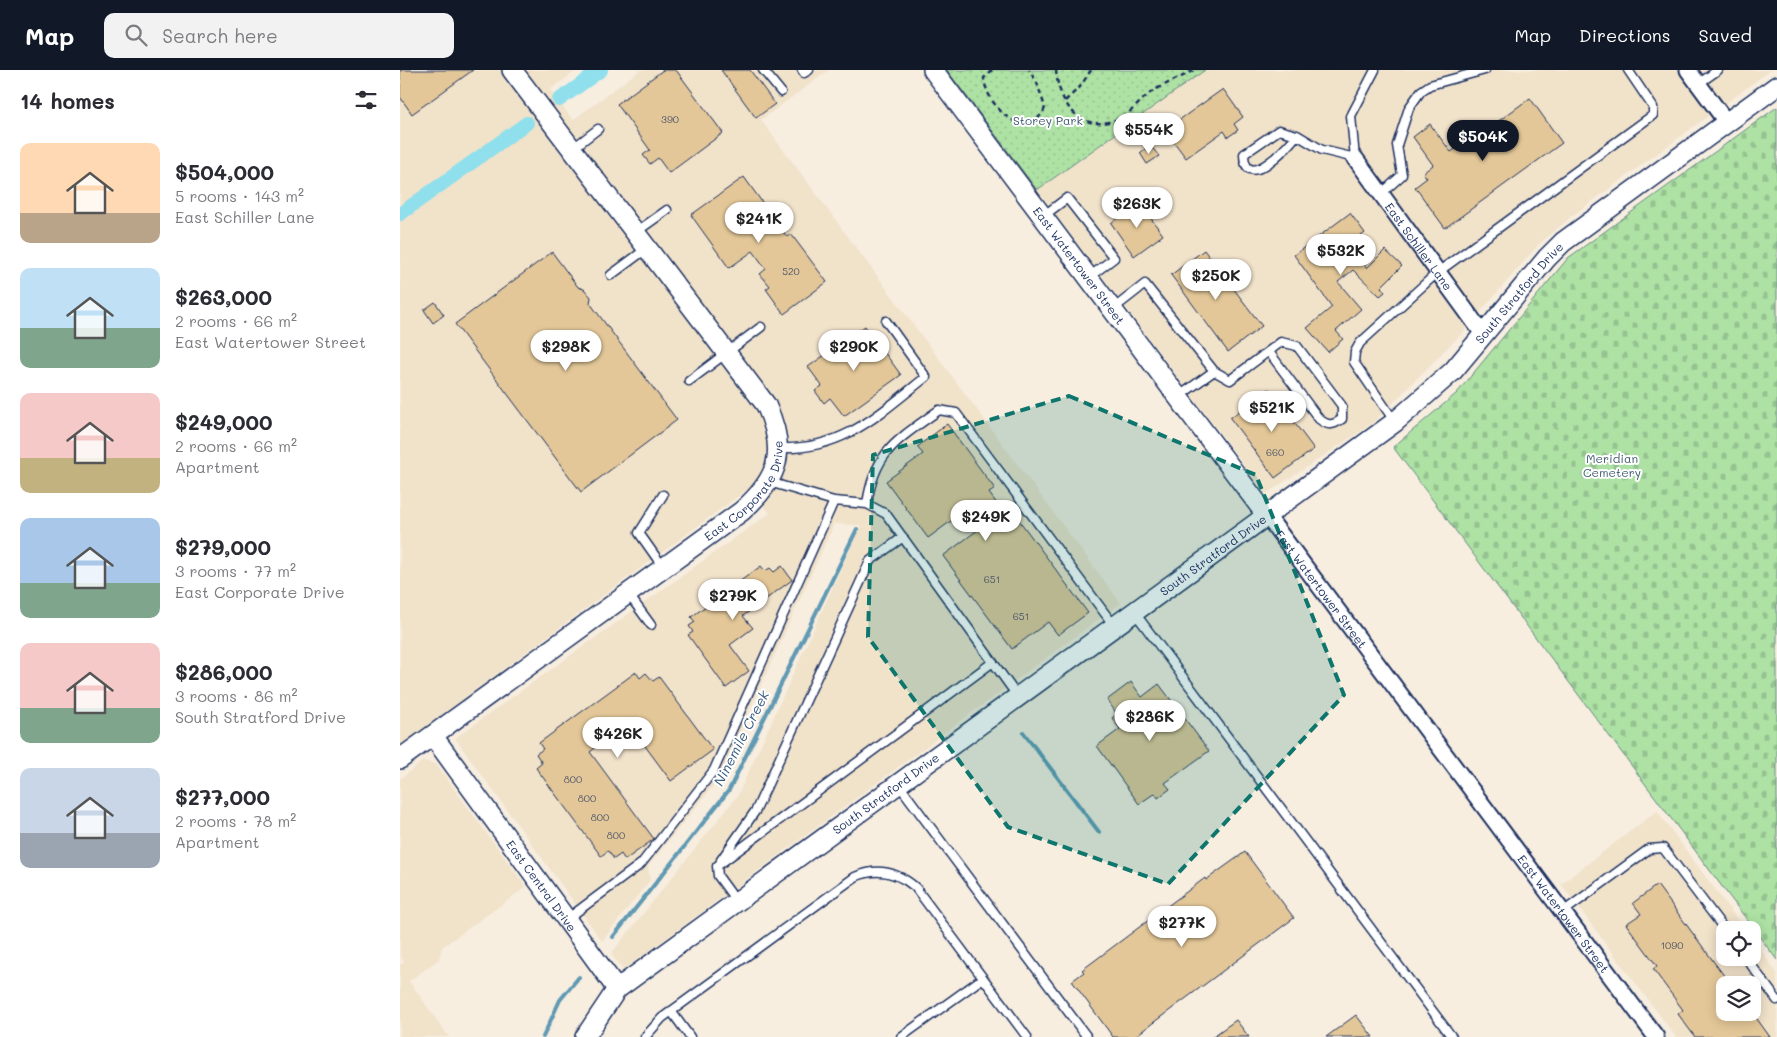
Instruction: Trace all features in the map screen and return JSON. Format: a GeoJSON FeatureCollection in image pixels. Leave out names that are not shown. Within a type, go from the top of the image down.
{"type":"FeatureCollection","features":[{"type":"Feature","properties":{"kind":"street","name":"East Corporate Drive"},"geometry":{"type":"LineString","coordinates":[[400,759],[742,511],[757,497],[769,481],[776,462],[778,448],[776,428],[766,405],[512,70]]}},
{"type":"Feature","properties":{"kind":"street","name":"East Watertower Street"},"geometry":{"type":"LineString","coordinates":[[933,70],[1656,1037]]}},
{"type":"Feature","properties":{"kind":"street"},"geometry":{"type":"LineString","coordinates":[[1688,70],[1727,123]]}},
{"type":"Feature","properties":{"kind":"street","name":"South Stratford Drive"},"geometry":{"type":"LineString","coordinates":[[617,989],[1019,698],[1395,422],[1453,371],[1547,258],[1563,242],[1777,86]]}},
{"type":"Feature","properties":{"kind":"street","name":"East Schiller Lane"},"geometry":{"type":"LineString","coordinates":[[1355,158],[1483,334]]}},
{"type":"Feature","properties":{"kind":"street","name":"East Central Drive"},"geometry":{"type":"LineString","coordinates":[[433,736],[617,989]]}},
{"type":"Feature","properties":{"kind":"street"},"geometry":{"type":"LineString","coordinates":[[585,1037],[617,989]]}},
{"type":"Feature","properties":{"kind":"lane"},"geometry":{"type":"LineString","coordinates":[[763,70],[781,92]]}},
{"type":"Feature","properties":{"kind":"lane"},"geometry":{"type":"LineString","coordinates":[[802,70],[804,73],[809,70]]}},
{"type":"Feature","properties":{"kind":"lane"},"geometry":{"type":"LineString","coordinates":[[1297,135],[1284,151],[1257,170],[1251,170],[1247,166],[1244,154],[1279,130],[1297,135],[1322,150],[1355,158],[1351,116],[1375,70]]}},
{"type":"Feature","properties":{"kind":"lane"},"geometry":{"type":"LineString","coordinates":[[1381,194],[1402,175],[1396,144],[1409,108],[1422,91],[1430,84],[1485,70]]}},
{"type":"Feature","properties":{"kind":"lane"},"geometry":{"type":"LineString","coordinates":[[1395,422],[1354,362],[1355,352],[1360,343],[1438,272],[1653,115],[1653,107],[1628,70]]}},
{"type":"Feature","properties":{"kind":"lane"},"geometry":{"type":"LineString","coordinates":[[1698,84],[1718,70]]}},
{"type":"Feature","properties":{"kind":"lane"},"geometry":{"type":"LineString","coordinates":[[571,149],[598,129]]}},
{"type":"Feature","properties":{"kind":"lane"},"geometry":{"type":"LineString","coordinates":[[1042,217],[1068,198],[1114,258],[1088,278]]}},
{"type":"Feature","properties":{"kind":"lane"},"geometry":{"type":"LineString","coordinates":[[611,275],[667,210]]}},
{"type":"Feature","properties":{"kind":"lane"},"geometry":{"type":"LineString","coordinates":[[1112,310],[1145,284],[1214,371],[1230,380],[1281,342],[1297,346],[1342,406],[1342,419],[1333,425],[1327,425],[1319,419],[1269,352]]}},
{"type":"Feature","properties":{"kind":"lane"},"geometry":{"type":"LineString","coordinates":[[778,448],[802,449],[828,442],[865,425],[926,377],[886,322]]}},
{"type":"Feature","properties":{"kind":"lane"},"geometry":{"type":"LineString","coordinates":[[689,381],[761,327]]}},
{"type":"Feature","properties":{"kind":"lane"},"geometry":{"type":"LineString","coordinates":[[1178,397],[1214,371]]}},
{"type":"Feature","properties":{"kind":"lane"},"geometry":{"type":"LineString","coordinates":[[867,504],[870,482],[879,460],[898,440],[939,410],[956,414],[1115,628]]}},
{"type":"Feature","properties":{"kind":"lane"},"geometry":{"type":"LineString","coordinates":[[769,481],[834,501],[867,504],[886,514],[1019,698]]}},
{"type":"Feature","properties":{"kind":"lane"},"geometry":{"type":"LineString","coordinates":[[663,495],[638,533],[663,567]]}},
{"type":"Feature","properties":{"kind":"lane"},"geometry":{"type":"LineString","coordinates":[[567,919],[641,864],[714,770],[834,501]]}},
{"type":"Feature","properties":{"kind":"lane"},"geometry":{"type":"LineString","coordinates":[[737,903],[718,876],[717,866],[756,810],[870,560],[903,537]]}},
{"type":"Feature","properties":{"kind":"lane"},"geometry":{"type":"LineString","coordinates":[[628,593],[651,625]]}},
{"type":"Feature","properties":{"kind":"lane"},"geometry":{"type":"LineString","coordinates":[[1135,613],[1452,1037]]}},
{"type":"Feature","properties":{"kind":"lane"},"geometry":{"type":"LineString","coordinates":[[717,866],[993,662]]}},
{"type":"Feature","properties":{"kind":"lane"},"geometry":{"type":"LineString","coordinates":[[899,785],[1088,1037]]}},
{"type":"Feature","properties":{"kind":"lane"},"geometry":{"type":"LineString","coordinates":[[1563,912],[1649,849],[1663,848],[1718,921]]}},
{"type":"Feature","properties":{"kind":"lane"},"geometry":{"type":"LineString","coordinates":[[645,1037],[651,1028],[671,1011],[855,877],[875,872],[894,874],[915,887],[1027,1037]]}},
{"type":"Feature","properties":{"kind":"lane"},"geometry":{"type":"LineString","coordinates":[[1752,966],[1777,1000]]}},
{"type":"Feature","properties":{"kind":"lane"},"geometry":{"type":"LineString","coordinates":[[901,1037],[982,978]]}},
{"type":"Feature","properties":{"kind":"lane"},"geometry":{"type":"LineString","coordinates":[[671,1011],[690,1037]]}},
{"type":"Feature","properties":{"kind":"path"},"geometry":{"type":"LineString","coordinates":[[992,70],[984,78],[986,90],[1009,120],[1024,124],[1036,120],[1045,107],[1037,83],[1029,70]]}},
{"type":"Feature","properties":{"kind":"path"},"geometry":{"type":"LineString","coordinates":[[1056,70],[1058,86],[1069,109],[1079,118],[1097,123],[1126,115],[1154,90],[1194,70]]}},
{"type":"Feature","properties":{"kind":"path"},"geometry":{"type":"LineString","coordinates":[[1065,102],[1080,87],[1091,70]]}},
{"type":"Feature","properties":{"kind":"highlighted area"},"geometry":{"type":"Polygon","coordinates":[[[1069,396],[1256,475],[1344,695],[1168,884],[1008,827],[868,637],[873,455],[1069,396]]]}},
{"type":"Feature","properties":{"kind":"shaded area"},"geometry":{"type":"Polygon","coordinates":[[[400,70],[577,70],[550,90],[573,120],[640,70],[829,70],[761,120],[1121,603],[623,970],[611,954],[738,795],[861,525],[834,524],[718,780],[648,866],[650,880],[602,941],[455,738],[770,513],[748,489],[400,745],[400,70]]]}},
{"type":"Feature","properties":{"kind":"shaded area"},"geometry":{"type":"Polygon","coordinates":[[[1205,70],[1771,70],[1572,216],[1539,244],[1463,332],[1373,423],[1266,494],[1037,190],[1205,70]]]}},
{"type":"Feature","properties":{"kind":"shaded area"},"geometry":{"type":"Polygon","coordinates":[[[423,761],[436,764],[526,887],[442,947],[439,959],[409,981],[449,1037],[400,1037],[400,964],[404,963],[400,953],[400,779],[423,761]]]}},
{"type":"Feature","properties":{"kind":"shaded area"},"geometry":{"type":"Polygon","coordinates":[[[1657,811],[1738,921],[1716,921],[1716,966],[1761,966],[1761,951],[1777,973],[1777,1037],[1676,1037],[1561,884],[1657,811]]]}},
{"type":"Feature","properties":{"kind":"green space","name":"Storey Park"},"geometry":{"type":"Polygon","coordinates":[[[947,70],[1205,70],[1037,190],[947,70]]]}},
{"type":"Feature","properties":{"kind":"green space","name":"Meridian Cemetery"},"geometry":{"type":"Polygon","coordinates":[[[1777,107],[1777,960],[1761,939],[1761,921],[1748,921],[1393,447],[1457,393],[1568,258],[1777,107]]]}},
{"type":"Feature","properties":{"kind":"building"},"geometry":{"type":"Polygon","coordinates":[[[400,70],[473,70],[412,114],[400,97],[400,70]]]}},
{"type":"Feature","properties":{"kind":"building"},"geometry":{"type":"Polygon","coordinates":[[[663,70],[676,70],[723,133],[669,173],[658,158],[650,164],[643,155],[650,150],[617,104],[663,70]]]}},
{"type":"Feature","properties":{"kind":"building"},"geometry":{"type":"Polygon","coordinates":[[[721,70],[750,70],[775,104],[756,118],[721,70]]]}},
{"type":"Feature","properties":{"kind":"building"},"geometry":{"type":"Polygon","coordinates":[[[1223,89],[1243,117],[1234,124],[1238,130],[1228,137],[1224,131],[1186,158],[1165,130],[1223,89]]]}},
{"type":"Feature","properties":{"kind":"building"},"geometry":{"type":"Polygon","coordinates":[[[1530,98],[1562,143],[1445,228],[1415,187],[1427,178],[1423,173],[1433,165],[1413,137],[1430,124],[1451,152],[1461,145],[1465,151],[1491,132],[1489,128],[1530,98]]]}},
{"type":"Feature","properties":{"kind":"building"},"geometry":{"type":"Polygon","coordinates":[[[1150,145],[1159,156],[1147,164],[1140,153],[1150,145]]]}},
{"type":"Feature","properties":{"kind":"building"},"geometry":{"type":"Polygon","coordinates":[[[744,177],[787,237],[791,234],[827,282],[784,314],[766,289],[770,286],[760,274],[766,269],[753,251],[729,268],[691,215],[744,177]]]}},
{"type":"Feature","properties":{"kind":"building"},"geometry":{"type":"Polygon","coordinates":[[[1139,202],[1163,235],[1134,256],[1111,223],[1139,202]]]}},
{"type":"Feature","properties":{"kind":"building"},"geometry":{"type":"Polygon","coordinates":[[[1350,213],[1365,233],[1349,245],[1367,268],[1385,250],[1402,266],[1381,287],[1385,292],[1380,296],[1353,270],[1338,282],[1361,309],[1336,331],[1343,339],[1328,352],[1307,328],[1332,307],[1294,255],[1350,213]]]}},
{"type":"Feature","properties":{"kind":"building"},"geometry":{"type":"Polygon","coordinates":[[[1204,250],[1262,326],[1228,352],[1171,275],[1204,250]]]}},
{"type":"Feature","properties":{"kind":"building"},"geometry":{"type":"Polygon","coordinates":[[[552,252],[578,287],[584,289],[591,297],[590,303],[677,420],[581,492],[455,324],[552,252]]]}},
{"type":"Feature","properties":{"kind":"building"},"geometry":{"type":"Polygon","coordinates":[[[435,302],[444,315],[433,323],[424,310],[435,302]]]}},
{"type":"Feature","properties":{"kind":"building"},"geometry":{"type":"Polygon","coordinates":[[[865,326],[901,375],[844,416],[830,398],[824,403],[815,391],[822,386],[808,367],[865,326]]]}},
{"type":"Feature","properties":{"kind":"building"},"geometry":{"type":"Polygon","coordinates":[[[1269,389],[1314,449],[1275,478],[1230,418],[1269,389]]]}},
{"type":"Feature","properties":{"kind":"building"},"geometry":{"type":"Polygon","coordinates":[[[947,424],[995,489],[989,493],[1003,512],[1010,508],[1088,613],[1058,635],[1048,622],[1012,649],[943,556],[979,529],[965,511],[928,538],[886,481],[923,454],[917,447],[947,424]]]}},
{"type":"Feature","properties":{"kind":"building"},"geometry":{"type":"Polygon","coordinates":[[[761,566],[765,571],[770,568],[774,572],[782,566],[792,580],[743,616],[753,628],[730,645],[749,671],[726,688],[688,635],[693,632],[689,626],[695,622],[691,617],[761,566]]]}},
{"type":"Feature","properties":{"kind":"building"},"geometry":{"type":"Polygon","coordinates":[[[636,672],[640,678],[646,673],[653,681],[659,677],[713,750],[671,781],[628,723],[590,752],[654,839],[625,860],[621,854],[614,859],[608,851],[601,856],[536,768],[542,763],[536,754],[543,749],[539,743],[636,672]]]}},
{"type":"Feature","properties":{"kind":"building"},"geometry":{"type":"Polygon","coordinates":[[[1131,682],[1142,697],[1159,684],[1209,751],[1165,783],[1170,789],[1158,798],[1155,793],[1139,804],[1097,746],[1120,729],[1112,718],[1117,714],[1107,700],[1131,682]]]}},
{"type":"Feature","properties":{"kind":"building"},"geometry":{"type":"Polygon","coordinates":[[[1245,852],[1294,918],[1134,1037],[1113,1037],[1072,981],[1084,972],[1082,970],[1205,878],[1206,880],[1245,852]]]}},
{"type":"Feature","properties":{"kind":"building"},"geometry":{"type":"Polygon","coordinates":[[[1657,885],[1724,976],[1716,976],[1716,1021],[1758,1021],[1770,1037],[1695,1037],[1678,1014],[1683,1010],[1653,969],[1657,966],[1626,924],[1641,914],[1633,903],[1657,885]]]}},
{"type":"Feature","properties":{"kind":"building"},"geometry":{"type":"Polygon","coordinates":[[[1356,1015],[1373,1037],[1326,1037],[1356,1015]]]}},
{"type":"Feature","properties":{"kind":"building"},"geometry":{"type":"Polygon","coordinates":[[[1236,1020],[1249,1037],[1212,1037],[1236,1020]]]}},
{"type":"Feature","properties":{"kind":"waterway"},"geometry":{"type":"LineString","coordinates":[[559,100],[601,70]]}},
{"type":"Feature","properties":{"kind":"waterway"},"geometry":{"type":"LineString","coordinates":[[400,214],[527,123]]}},
{"type":"Feature","properties":{"kind":"waterway","name":"Ninemile Creek"},"geometry":{"type":"LineString","coordinates":[[613,937],[729,790],[857,529]]}},
{"type":"Feature","properties":{"kind":"waterway"},"geometry":{"type":"LineString","coordinates":[[1023,732],[1099,832]]}},
{"type":"Feature","properties":{"kind":"waterway","name":"Ninemile Creek"},"geometry":{"type":"LineString","coordinates":[[543,1037],[560,1000],[579,977]]}}]}
